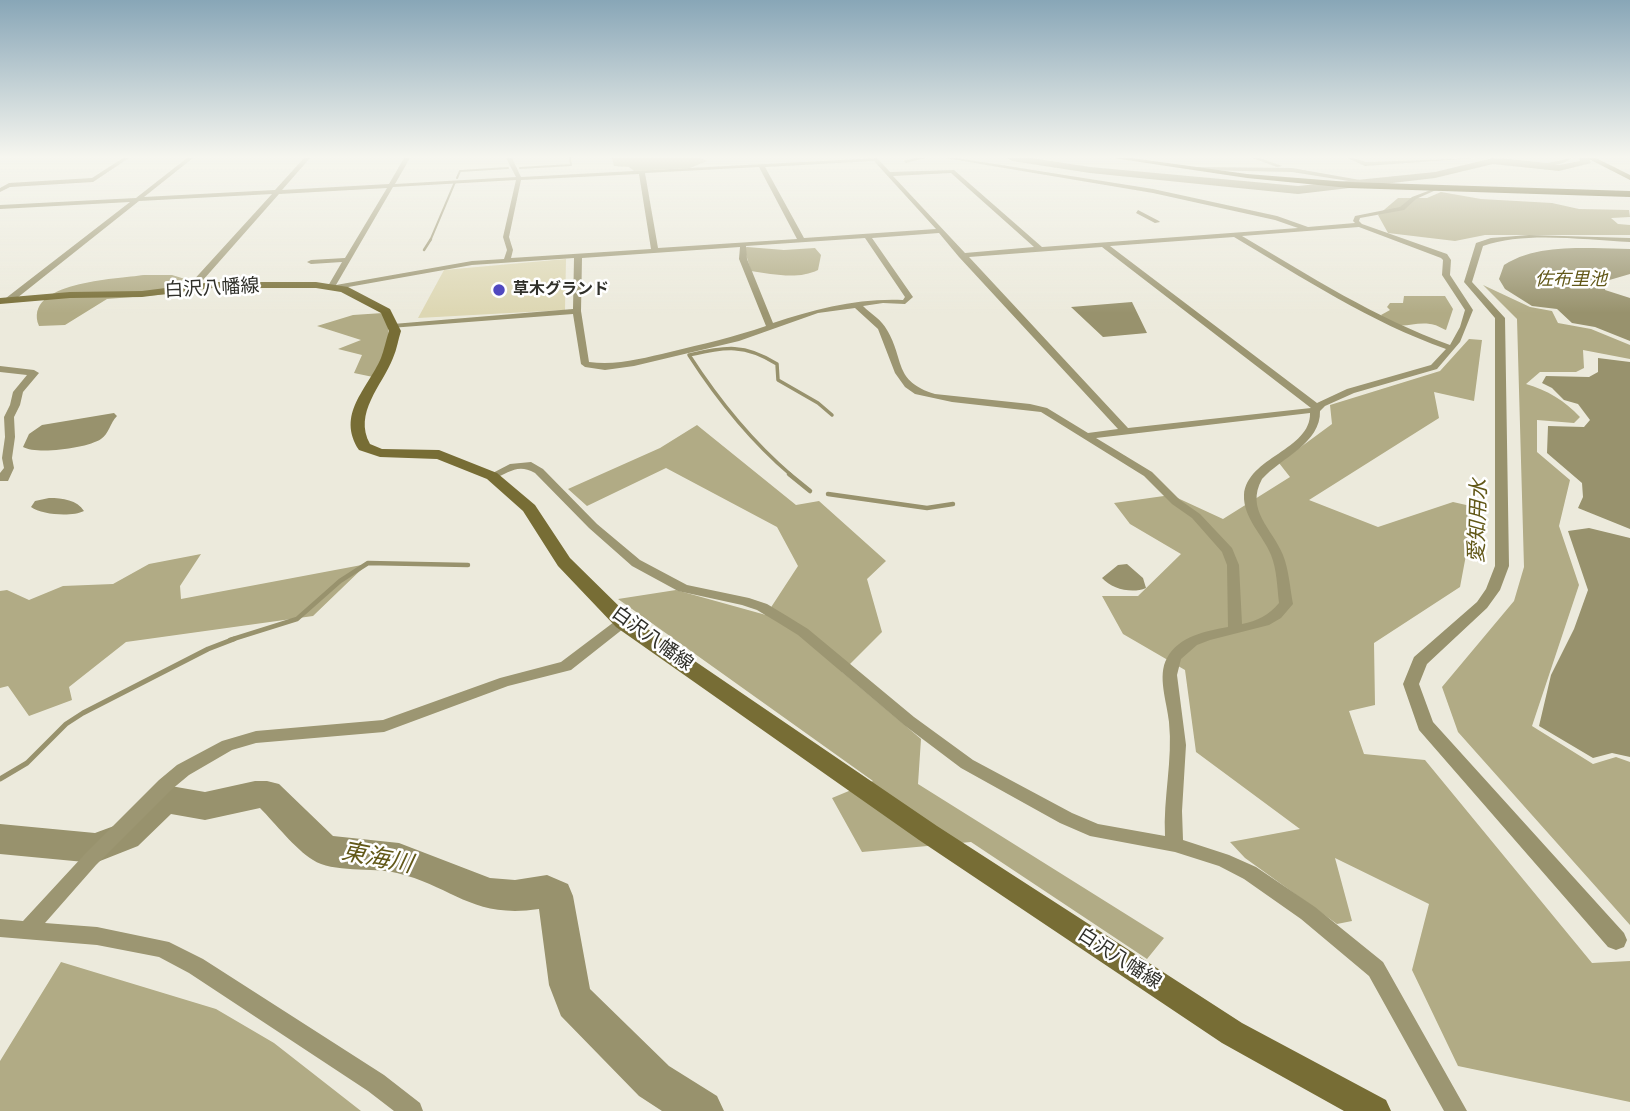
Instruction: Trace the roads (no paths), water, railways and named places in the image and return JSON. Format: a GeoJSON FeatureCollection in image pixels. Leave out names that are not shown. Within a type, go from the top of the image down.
{"type":"FeatureCollection","features":[{"type":"Feature","properties":{"kind":"main road","name":"白沢八幡線"},"geometry":{"type":"LineString","coordinates":[[5,301],[70,295],[142,294],[192,286],[334,286],[386,312],[393,326],[394,339],[387,358],[358,412],[356,426],[359,442],[369,451],[439,455],[492,476],[508,487],[529,508],[565,562],[623,622],[928,833],[1199,1012],[1374,1111]]}},
{"type":"Feature","properties":{"kind":"street"},"geometry":{"type":"LineString","coordinates":[[5,301],[124,210]]}},
{"type":"Feature","properties":{"kind":"street"},"geometry":{"type":"LineString","coordinates":[[192,286],[261,210]]}},
{"type":"Feature","properties":{"kind":"street"},"geometry":{"type":"LineString","coordinates":[[334,286],[376,210]]}},
{"type":"Feature","properties":{"kind":"street"},"geometry":{"type":"LineString","coordinates":[[507,260],[510,250],[506,237],[511,210]]}},
{"type":"Feature","properties":{"kind":"street"},"geometry":{"type":"LineString","coordinates":[[648,210],[655,251]]}},
{"type":"Feature","properties":{"kind":"street"},"geometry":{"type":"LineString","coordinates":[[785,210],[802,241]]}},
{"type":"Feature","properties":{"kind":"street"},"geometry":{"type":"LineString","coordinates":[[922,210],[1124,430]]}},
{"type":"Feature","properties":{"kind":"street"},"geometry":{"type":"LineString","coordinates":[[996,210],[1040,248]]}},
{"type":"Feature","properties":{"kind":"street"},"geometry":{"type":"LineString","coordinates":[[1240,210],[1278,218],[1308,229]]}},
{"type":"Feature","properties":{"kind":"street"},"geometry":{"type":"LineString","coordinates":[[1360,225],[1356,221],[1357,217],[1397,210]]}},
{"type":"Feature","properties":{"kind":"street"},"geometry":{"type":"LineString","coordinates":[[1138,212],[1157,222]]}},
{"type":"Feature","properties":{"kind":"street"},"geometry":{"type":"LineString","coordinates":[[962,255],[1360,225],[1444,256],[1447,260],[1446,275],[1469,310],[1451,348],[1433,368],[1337,395],[1316,408],[1086,436]]}},
{"type":"Feature","properties":{"kind":"street"},"geometry":{"type":"LineString","coordinates":[[334,286],[387,279],[442,267],[507,260],[941,231]]}},
{"type":"Feature","properties":{"kind":"street"},"geometry":{"type":"LineString","coordinates":[[1236,234],[1364,312],[1421,339],[1451,348]]}},
{"type":"Feature","properties":{"kind":"street"},"geometry":{"type":"LineString","coordinates":[[578,256],[577,311],[585,364],[592,366],[635,363],[736,339],[817,311],[905,302],[909,298],[867,236]]}},
{"type":"Feature","properties":{"kind":"street"},"geometry":{"type":"LineString","coordinates":[[743,244],[743,259],[771,328]]}},
{"type":"Feature","properties":{"kind":"street"},"geometry":{"type":"LineString","coordinates":[[1103,244],[1316,408]]}},
{"type":"Feature","properties":{"kind":"street"},"geometry":{"type":"LineString","coordinates":[[311,262],[347,260]]}},
{"type":"Feature","properties":{"kind":"street"},"geometry":{"type":"LineString","coordinates":[[858,305],[882,327],[895,364],[908,385],[915,390],[936,397],[1036,408],[1053,415],[1148,474],[1176,502],[1196,516],[1228,551],[1233,565],[1235,630]]}},
{"type":"Feature","properties":{"kind":"street"},"geometry":{"type":"LineString","coordinates":[[393,326],[577,311]]}},
{"type":"Feature","properties":{"kind":"street"},"geometry":{"type":"LineString","coordinates":[[0,369],[34,373],[18,392],[9,416],[9,468],[4,479],[0,476]]}},
{"type":"Feature","properties":{"kind":"street"},"geometry":{"type":"LineString","coordinates":[[1175,845],[1171,823],[1178,754],[1178,723],[1169,676],[1171,662],[1180,650],[1192,642],[1262,623],[1278,616],[1286,604],[1279,562],[1272,543],[1252,511],[1250,493],[1263,472],[1315,428],[1318,421],[1316,408]]}},
{"type":"Feature","properties":{"kind":"street"},"geometry":{"type":"LineString","coordinates":[[492,476],[514,466],[527,464],[539,471],[559,488],[593,526],[636,564],[683,588],[744,601],[762,607],[782,619],[803,632],[940,745],[998,782],[1096,831],[1175,845],[1223,860],[1250,873],[1308,913],[1376,969],[1456,1111]]}},
{"type":"Feature","properties":{"kind":"street"},"geometry":{"type":"LineString","coordinates":[[26,930],[90,860],[183,770],[227,744],[256,737],[384,726],[505,682],[566,666],[623,622]]}},
{"type":"Feature","properties":{"kind":"street"},"geometry":{"type":"LineString","coordinates":[[0,928],[97,936],[162,948],[196,966],[376,1083],[412,1111]]}},
{"type":"Feature","properties":{"kind":"water","name":"佐布里池"},"geometry":{"type":"Polygon","coordinates":[[[1558,249],[1630,249],[1630,274],[1606,281],[1605,290],[1630,298],[1630,341],[1595,327],[1572,323],[1557,309],[1532,306],[1505,289],[1499,279],[1504,265],[1525,255],[1558,249]]]}},
{"type":"Feature","properties":{"kind":"water"},"geometry":{"type":"Polygon","coordinates":[[[1132,302],[1147,333],[1103,337],[1071,307],[1132,302]]]}},
{"type":"Feature","properties":{"kind":"water"},"geometry":{"type":"Polygon","coordinates":[[[1598,358],[1630,362],[1630,529],[1578,508],[1583,497],[1582,483],[1547,453],[1548,426],[1584,427],[1590,420],[1578,404],[1564,400],[1552,388],[1542,383],[1546,376],[1589,377],[1598,372],[1598,358]]]}},
{"type":"Feature","properties":{"kind":"water"},"geometry":{"type":"Polygon","coordinates":[[[114,413],[117,416],[106,434],[94,442],[74,448],[50,450],[23,447],[29,434],[42,425],[114,413]]]}},
{"type":"Feature","properties":{"kind":"water"},"geometry":{"type":"Polygon","coordinates":[[[49,498],[69,500],[84,511],[57,514],[31,507],[35,501],[49,498]]]}},
{"type":"Feature","properties":{"kind":"water"},"geometry":{"type":"Polygon","coordinates":[[[1589,528],[1630,538],[1630,757],[1612,753],[1593,758],[1539,726],[1551,675],[1574,629],[1588,590],[1568,531],[1589,528]]]}},
{"type":"Feature","properties":{"kind":"water"},"geometry":{"type":"Polygon","coordinates":[[[1127,564],[1143,578],[1146,588],[1135,591],[1122,589],[1102,578],[1118,565],[1127,564]]]}},
{"type":"Feature","properties":{"kind":"waterway"},"geometry":{"type":"LineString","coordinates":[[431,240],[443,210]]}},
{"type":"Feature","properties":{"kind":"waterway","name":"愛知用水"},"geometry":{"type":"LineString","coordinates":[[1616,940],[1425,725],[1411,684],[1420,661],[1482,605],[1493,590],[1502,566],[1500,318],[1468,282],[1479,245],[1508,238],[1529,237],[1630,240]]}},
{"type":"Feature","properties":{"kind":"waterway"},"geometry":{"type":"LineString","coordinates":[[424,250],[431,240]]}},
{"type":"Feature","properties":{"kind":"waterway"},"geometry":{"type":"LineString","coordinates":[[791,475],[736,419],[689,355],[734,349],[765,357],[777,364],[778,380],[818,403],[832,415]]}},
{"type":"Feature","properties":{"kind":"waterway"},"geometry":{"type":"LineString","coordinates":[[789,474],[810,491]]}},
{"type":"Feature","properties":{"kind":"waterway"},"geometry":{"type":"LineString","coordinates":[[828,494],[927,508],[953,504]]}},
{"type":"Feature","properties":{"kind":"waterway"},"geometry":{"type":"LineString","coordinates":[[230,640],[297,619],[340,581],[368,563],[468,565]]}},
{"type":"Feature","properties":{"kind":"waterway"},"geometry":{"type":"LineString","coordinates":[[0,779],[27,763],[66,724],[83,713],[208,649],[234,639]]}},
{"type":"Feature","properties":{"kind":"waterway","name":"東海川"},"geometry":{"type":"LineString","coordinates":[[0,839],[95,848],[126,836],[165,799],[205,806],[267,794],[325,850],[399,858],[489,894],[515,896],[547,891],[555,896],[569,985],[575,1002],[654,1081],[702,1111]]}},
{"type":"Feature","properties":{"kind":"place","name":"草木グランド"},"geometry":{"type":"Point","coordinates":[499,290]}}]}
